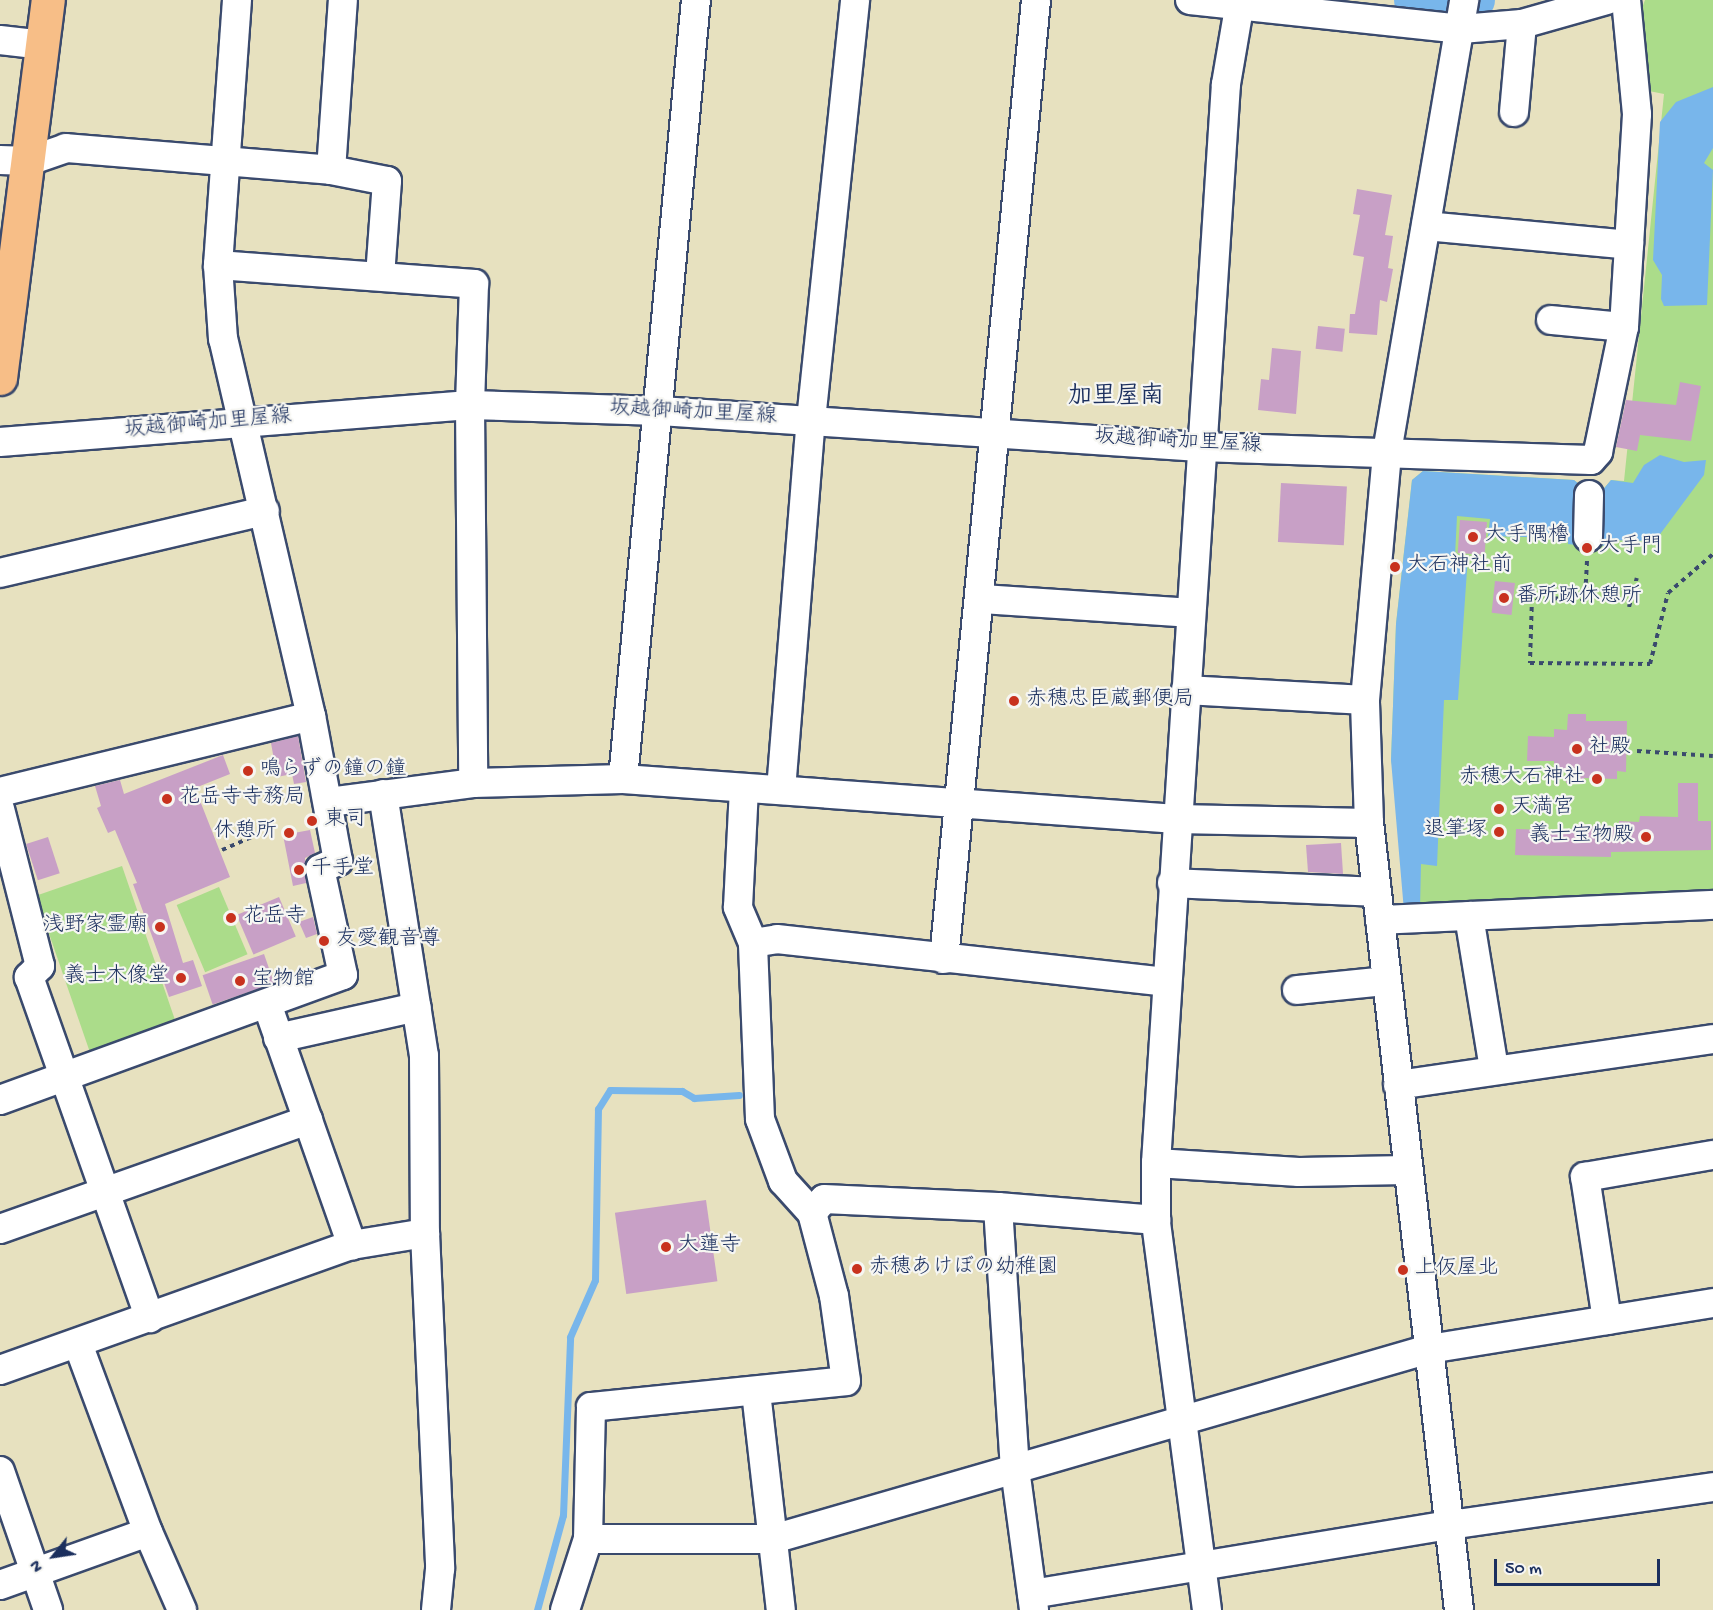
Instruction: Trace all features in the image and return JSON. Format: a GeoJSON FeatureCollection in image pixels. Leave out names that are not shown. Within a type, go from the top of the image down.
{"type":"FeatureCollection","features":[{"type":"Feature","properties":{"kind":"main road"},"geometry":{"type":"LineString","coordinates":[[0,378],[14,161],[44,45],[48,0]]}},
{"type":"Feature","properties":{"kind":"street"},"geometry":{"type":"LineString","coordinates":[[0,1101],[343,975],[320,869],[338,861],[329,802],[265,511],[240,422],[223,339],[218,265],[237,0]]}},
{"type":"Feature","properties":{"kind":"street"},"geometry":{"type":"LineString","coordinates":[[331,170],[343,0]]}},
{"type":"Feature","properties":{"kind":"street"},"geometry":{"type":"LineString","coordinates":[[623,779],[660,411],[696,0]]}},
{"type":"Feature","properties":{"kind":"street"},"geometry":{"type":"LineString","coordinates":[[781,790],[811,420],[855,0]]}},
{"type":"Feature","properties":{"kind":"street"},"geometry":{"type":"LineString","coordinates":[[944,959],[981,599],[1036,0]]}},
{"type":"Feature","properties":{"kind":"street"},"geometry":{"type":"LineString","coordinates":[[1190,0],[1239,8],[1462,17],[1522,24],[1606,0]]}},
{"type":"Feature","properties":{"kind":"street"},"geometry":{"type":"LineString","coordinates":[[1551,320],[1624,327],[1637,114],[1626,0]]}},
{"type":"Feature","properties":{"kind":"street"},"geometry":{"type":"LineString","coordinates":[[1207,1610],[1156,1220],[1156,1163],[1164,982],[1178,819],[1200,447],[1226,84],[1239,8]]}},
{"type":"Feature","properties":{"kind":"street"},"geometry":{"type":"LineString","coordinates":[[1459,1610],[1369,823],[1365,700],[1387,452],[1462,17]]}},
{"type":"Feature","properties":{"kind":"street"},"geometry":{"type":"LineString","coordinates":[[1514,112],[1522,24]]}},
{"type":"Feature","properties":{"kind":"street"},"geometry":{"type":"LineString","coordinates":[[0,40],[44,45]]}},
{"type":"Feature","properties":{"kind":"street"},"geometry":{"type":"LineString","coordinates":[[14,161],[66,148],[331,170],[387,181],[380,276]]}},
{"type":"Feature","properties":{"kind":"street"},"geometry":{"type":"LineString","coordinates":[[1426,225],[1629,245]]}},
{"type":"Feature","properties":{"kind":"street"},"geometry":{"type":"LineString","coordinates":[[218,265],[474,284],[470,405],[473,783]]}},
{"type":"Feature","properties":{"kind":"street","name":"坂越御崎加里屋線"},"geometry":{"type":"LineString","coordinates":[[0,442],[470,405],[660,411],[995,431],[1200,447],[1592,460],[1598,452],[1624,327]]}},
{"type":"Feature","properties":{"kind":"street"},"geometry":{"type":"LineString","coordinates":[[1588,548],[1589,495]]}},
{"type":"Feature","properties":{"kind":"street"},"geometry":{"type":"LineString","coordinates":[[0,573],[265,511]]}},
{"type":"Feature","properties":{"kind":"street"},"geometry":{"type":"LineString","coordinates":[[981,599],[1190,613]]}},
{"type":"Feature","properties":{"kind":"street"},"geometry":{"type":"LineString","coordinates":[[1186,690],[1365,700]]}},
{"type":"Feature","properties":{"kind":"street"},"geometry":{"type":"LineString","coordinates":[[0,792],[311,716]]}},
{"type":"Feature","properties":{"kind":"street"},"geometry":{"type":"LineString","coordinates":[[329,802],[473,783],[623,779],[1178,819],[1369,823]]}},
{"type":"Feature","properties":{"kind":"street"},"geometry":{"type":"LineString","coordinates":[[565,1610],[588,1539],[591,1407],[756,1392],[846,1381],[834,1296],[812,1213],[783,1181],[760,1119],[753,943],[738,907],[744,789]]}},
{"type":"Feature","properties":{"kind":"street"},"geometry":{"type":"LineString","coordinates":[[383,794],[424,1056],[425,1233],[440,1569],[436,1610]]}},
{"type":"Feature","properties":{"kind":"street"},"geometry":{"type":"LineString","coordinates":[[0,809],[40,966],[29,977],[150,1318]]}},
{"type":"Feature","properties":{"kind":"street"},"geometry":{"type":"LineString","coordinates":[[1172,883],[1377,892]]}},
{"type":"Feature","properties":{"kind":"street"},"geometry":{"type":"LineString","coordinates":[[1380,920],[1713,905]]}},
{"type":"Feature","properties":{"kind":"street"},"geometry":{"type":"LineString","coordinates":[[1469,916],[1494,1069]]}},
{"type":"Feature","properties":{"kind":"street"},"geometry":{"type":"LineString","coordinates":[[753,943],[777,939],[1164,982]]}},
{"type":"Feature","properties":{"kind":"street"},"geometry":{"type":"LineString","coordinates":[[1297,990],[1386,981]]}},
{"type":"Feature","properties":{"kind":"street"},"geometry":{"type":"LineString","coordinates":[[267,1004],[352,1245]]}},
{"type":"Feature","properties":{"kind":"street"},"geometry":{"type":"LineString","coordinates":[[278,1038],[417,1007]]}},
{"type":"Feature","properties":{"kind":"street"},"geometry":{"type":"LineString","coordinates":[[1398,1084],[1713,1039]]}},
{"type":"Feature","properties":{"kind":"street"},"geometry":{"type":"LineString","coordinates":[[0,1229],[308,1120]]}},
{"type":"Feature","properties":{"kind":"street"},"geometry":{"type":"LineString","coordinates":[[1607,1320],[1585,1177],[1713,1155]]}},
{"type":"Feature","properties":{"kind":"street"},"geometry":{"type":"LineString","coordinates":[[1156,1163],[1299,1172],[1407,1170]]}},
{"type":"Feature","properties":{"kind":"street"},"geometry":{"type":"LineString","coordinates":[[812,1213],[825,1199],[998,1207],[1156,1220]]}},
{"type":"Feature","properties":{"kind":"street"},"geometry":{"type":"LineString","coordinates":[[998,1207],[1015,1469],[1033,1602],[1201,1568],[1450,1525],[1713,1487]]}},
{"type":"Feature","properties":{"kind":"street"},"geometry":{"type":"LineString","coordinates":[[0,1370],[352,1245],[425,1233]]}},
{"type":"Feature","properties":{"kind":"street"},"geometry":{"type":"LineString","coordinates":[[588,1539],[773,1539],[1429,1349],[1713,1303]]}},
{"type":"Feature","properties":{"kind":"street"},"geometry":{"type":"LineString","coordinates":[[78,1344],[148,1532],[182,1610]]}},
{"type":"Feature","properties":{"kind":"street"},"geometry":{"type":"LineString","coordinates":[[756,1392],[781,1610]]}},
{"type":"Feature","properties":{"kind":"street"},"geometry":{"type":"LineString","coordinates":[[0,1471],[48,1610]]}},
{"type":"Feature","properties":{"kind":"street"},"geometry":{"type":"LineString","coordinates":[[0,1585],[35,1575],[148,1532]]}},
{"type":"Feature","properties":{"kind":"path"},"geometry":{"type":"LineString","coordinates":[[1588,548],[1585,599],[1532,598],[1530,663],[1650,664],[1668,593],[1713,554]]}},
{"type":"Feature","properties":{"kind":"path"},"geometry":{"type":"LineString","coordinates":[[1629,607],[1638,578]]}},
{"type":"Feature","properties":{"kind":"path"},"geometry":{"type":"LineString","coordinates":[[1637,751],[1713,756]]}},
{"type":"Feature","properties":{"kind":"path"},"geometry":{"type":"LineString","coordinates":[[222,850],[261,833]]}},
{"type":"Feature","properties":{"kind":"green space"},"geometry":{"type":"Polygon","coordinates":[[[1645,0],[1713,0],[1713,894],[1420,909],[1391,760],[1396,624],[1412,480],[1423,471],[1574,480],[1596,498],[1611,480],[1624,481],[1664,94],[1644,90],[1641,11],[1645,0]]]}},
{"type":"Feature","properties":{"kind":"green space"},"geometry":{"type":"Polygon","coordinates":[[[122,866],[177,1027],[91,1056],[36,896],[122,866]]]}},
{"type":"Feature","properties":{"kind":"green space"},"geometry":{"type":"Polygon","coordinates":[[[219,887],[248,954],[205,972],[177,905],[219,887]]]}},
{"type":"Feature","properties":{"kind":"water"},"geometry":{"type":"Polygon","coordinates":[[[1713,87],[1713,148],[1704,163],[1713,170],[1707,305],[1664,306],[1661,299],[1662,275],[1653,260],[1660,122],[1676,102],[1713,87]]]}},
{"type":"Feature","properties":{"kind":"water"},"geometry":{"type":"Polygon","coordinates":[[[1660,455],[1684,462],[1706,460],[1704,475],[1655,541],[1606,540],[1605,546],[1599,545],[1600,534],[1577,534],[1576,545],[1568,544],[1568,538],[1488,536],[1490,519],[1457,516],[1455,556],[1468,556],[1458,700],[1444,700],[1437,866],[1421,864],[1420,909],[1404,911],[1391,760],[1396,624],[1412,480],[1423,471],[1574,480],[1596,498],[1611,480],[1633,483],[1644,465],[1660,455]]]}},
{"type":"Feature","properties":{"kind":"building"},"geometry":{"type":"Polygon","coordinates":[[[1357,189],[1392,195],[1385,235],[1393,236],[1388,268],[1393,269],[1387,302],[1380,300],[1377,335],[1349,333],[1350,314],[1355,314],[1364,257],[1353,255],[1360,215],[1353,214],[1357,189]]]}},
{"type":"Feature","properties":{"kind":"building"},"geometry":{"type":"Polygon","coordinates":[[[1318,326],[1345,329],[1342,352],[1316,349],[1318,326]]]}},
{"type":"Feature","properties":{"kind":"building"},"geometry":{"type":"Polygon","coordinates":[[[1272,348],[1301,351],[1296,414],[1258,410],[1261,379],[1269,380],[1272,348]]]}},
{"type":"Feature","properties":{"kind":"building"},"geometry":{"type":"Polygon","coordinates":[[[1680,382],[1701,386],[1691,441],[1640,435],[1637,451],[1616,447],[1626,400],[1676,405],[1680,382]]]}},
{"type":"Feature","properties":{"kind":"building"},"geometry":{"type":"Polygon","coordinates":[[[1281,483],[1347,486],[1344,545],[1278,542],[1281,483]]]}},
{"type":"Feature","properties":{"kind":"building","name":"大手隅櫓"},"geometry":{"type":"Polygon","coordinates":[[[1460,520],[1487,522],[1485,555],[1458,553],[1460,520]]]}},
{"type":"Feature","properties":{"kind":"building","name":"番所跡休憩所"},"geometry":{"type":"Polygon","coordinates":[[[1495,581],[1515,583],[1512,615],[1492,613],[1495,581]]]}},
{"type":"Feature","properties":{"kind":"building","name":"社殿"},"geometry":{"type":"Polygon","coordinates":[[[1568,714],[1586,714],[1586,721],[1627,721],[1626,772],[1617,771],[1617,779],[1584,778],[1584,783],[1566,783],[1567,769],[1554,769],[1554,761],[1527,761],[1528,736],[1554,737],[1554,729],[1567,730],[1568,714]]]}},
{"type":"Feature","properties":{"kind":"building"},"geometry":{"type":"Polygon","coordinates":[[[298,736],[306,782],[294,784],[292,774],[277,777],[271,743],[298,736]]]}},
{"type":"Feature","properties":{"kind":"building"},"geometry":{"type":"Polygon","coordinates":[[[223,755],[230,774],[195,788],[230,877],[165,904],[183,963],[193,960],[202,986],[169,997],[160,971],[164,969],[133,884],[137,883],[115,830],[108,833],[97,808],[101,806],[95,786],[120,780],[124,794],[223,755]]]}},
{"type":"Feature","properties":{"kind":"building"},"geometry":{"type":"Polygon","coordinates":[[[1678,783],[1698,783],[1698,821],[1711,821],[1711,850],[1611,852],[1611,857],[1515,855],[1516,829],[1573,831],[1580,830],[1580,826],[1619,827],[1619,821],[1639,822],[1640,816],[1678,817],[1678,783]]]}},
{"type":"Feature","properties":{"kind":"building","name":"千手堂"},"geometry":{"type":"Polygon","coordinates":[[[310,830],[315,853],[305,858],[306,883],[293,886],[283,835],[310,830]]]}},
{"type":"Feature","properties":{"kind":"building"},"geometry":{"type":"Polygon","coordinates":[[[48,837],[60,873],[38,880],[26,844],[48,837]]]}},
{"type":"Feature","properties":{"kind":"building"},"geometry":{"type":"Polygon","coordinates":[[[1341,843],[1343,874],[1308,872],[1306,845],[1341,843]]]}},
{"type":"Feature","properties":{"kind":"building"},"geometry":{"type":"Polygon","coordinates":[[[279,897],[296,937],[253,955],[237,915],[279,897]]]}},
{"type":"Feature","properties":{"kind":"building"},"geometry":{"type":"Polygon","coordinates":[[[313,917],[317,934],[306,938],[299,922],[313,917]]]}},
{"type":"Feature","properties":{"kind":"building"},"geometry":{"type":"Polygon","coordinates":[[[264,954],[274,983],[213,1004],[203,975],[264,954]]]}},
{"type":"Feature","properties":{"kind":"building","name":"大蓮寺"},"geometry":{"type":"Polygon","coordinates":[[[706,1200],[717,1281],[626,1294],[615,1213],[706,1200]]]}},
{"type":"Feature","properties":{"kind":"waterway"},"geometry":{"type":"LineString","coordinates":[[1414,0],[1475,0]]}},
{"type":"Feature","properties":{"kind":"waterway"},"geometry":{"type":"LineString","coordinates":[[537,1610],[563,1515],[570,1337],[595,1280],[598,1109],[610,1090],[682,1091],[694,1098],[739,1095]]}},
{"type":"Feature","properties":{"kind":"place","name":"大手隅櫓"},"geometry":{"type":"Point","coordinates":[1473,537]}},
{"type":"Feature","properties":{"kind":"place","name":"大手門"},"geometry":{"type":"Point","coordinates":[1587,548]}},
{"type":"Feature","properties":{"kind":"place","name":"大石神社前"},"geometry":{"type":"Point","coordinates":[1395,567]}},
{"type":"Feature","properties":{"kind":"place","name":"番所跡休憩所"},"geometry":{"type":"Point","coordinates":[1504,598]}},
{"type":"Feature","properties":{"kind":"place","name":"赤穂忠臣蔵郵便局"},"geometry":{"type":"Point","coordinates":[1014,701]}},
{"type":"Feature","properties":{"kind":"place","name":"社殿"},"geometry":{"type":"Point","coordinates":[1577,749]}},
{"type":"Feature","properties":{"kind":"place","name":"鳴らずの鐘の鐘"},"geometry":{"type":"Point","coordinates":[248,771]}},
{"type":"Feature","properties":{"kind":"place","name":"赤穂大石神社"},"geometry":{"type":"Point","coordinates":[1597,779]}},
{"type":"Feature","properties":{"kind":"place","name":"花岳寺寺務局"},"geometry":{"type":"Point","coordinates":[167,799]}},
{"type":"Feature","properties":{"kind":"place","name":"天満宮"},"geometry":{"type":"Point","coordinates":[1499,809]}},
{"type":"Feature","properties":{"kind":"place","name":"東司"},"geometry":{"type":"Point","coordinates":[312,821]}},
{"type":"Feature","properties":{"kind":"place","name":"退筆塚"},"geometry":{"type":"Point","coordinates":[1499,832]}},
{"type":"Feature","properties":{"kind":"place","name":"休憩所"},"geometry":{"type":"Point","coordinates":[289,833]}},
{"type":"Feature","properties":{"kind":"place","name":"義士宝物殿"},"geometry":{"type":"Point","coordinates":[1646,837]}},
{"type":"Feature","properties":{"kind":"place","name":"千手堂"},"geometry":{"type":"Point","coordinates":[299,870]}},
{"type":"Feature","properties":{"kind":"place","name":"花岳寺"},"geometry":{"type":"Point","coordinates":[231,918]}},
{"type":"Feature","properties":{"kind":"place","name":"浅野家霊廟"},"geometry":{"type":"Point","coordinates":[160,927]}},
{"type":"Feature","properties":{"kind":"place","name":"友愛観音尊"},"geometry":{"type":"Point","coordinates":[324,941]}},
{"type":"Feature","properties":{"kind":"place","name":"義士木像堂"},"geometry":{"type":"Point","coordinates":[181,978]}},
{"type":"Feature","properties":{"kind":"place","name":"宝物館"},"geometry":{"type":"Point","coordinates":[240,981]}},
{"type":"Feature","properties":{"kind":"place","name":"大蓮寺"},"geometry":{"type":"Point","coordinates":[666,1247]}},
{"type":"Feature","properties":{"kind":"place","name":"赤穂あけぼの幼稚園"},"geometry":{"type":"Point","coordinates":[857,1269]}},
{"type":"Feature","properties":{"kind":"place","name":"上仮屋北"},"geometry":{"type":"Point","coordinates":[1403,1270]}},
{"type":"Feature","properties":{"kind":"district","name":"加里屋南"},"geometry":{"type":"Point","coordinates":[1116,398]}}]}
